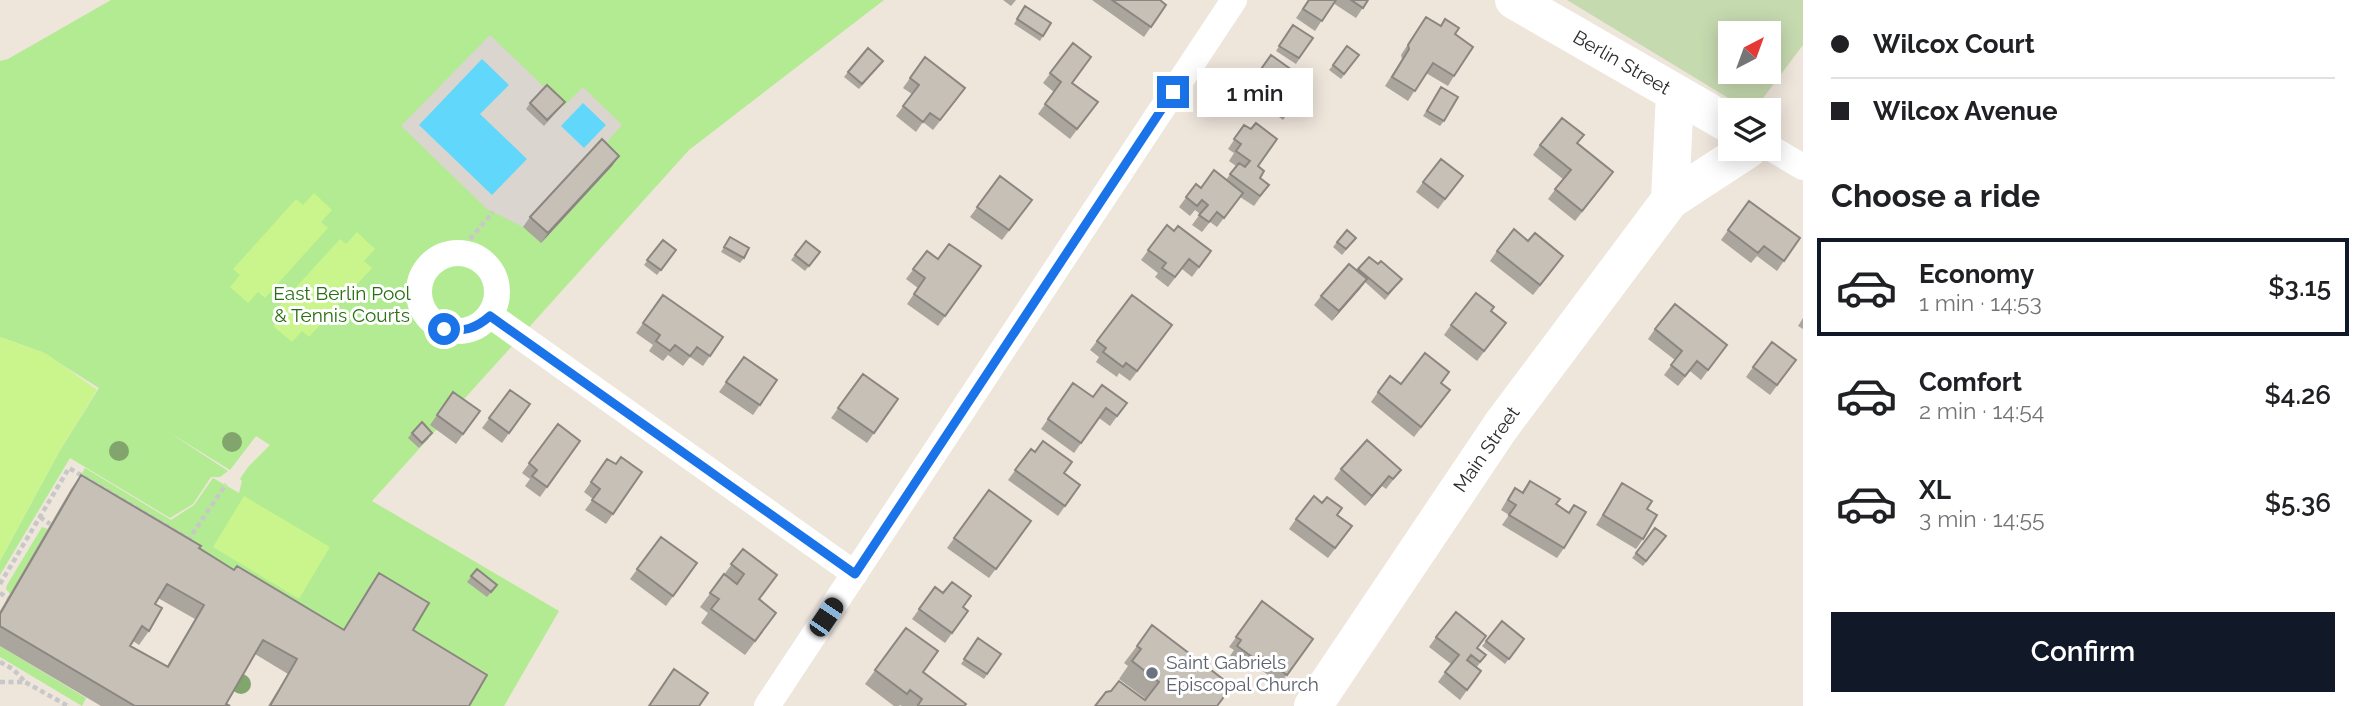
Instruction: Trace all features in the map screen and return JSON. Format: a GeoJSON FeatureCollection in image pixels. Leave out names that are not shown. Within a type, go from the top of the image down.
{"type":"FeatureCollection","features":[{"type":"Feature","properties":{"kind":"street"},"geometry":{"type":"LineString","coordinates":[[767,706],[1234,0]]}},
{"type":"Feature","properties":{"kind":"street","name":"Berlin Street"},"geometry":{"type":"LineString","coordinates":[[1514,0],[1718,118]]}},
{"type":"Feature","properties":{"kind":"street"},"geometry":{"type":"LineString","coordinates":[[1670,200],[1675,93]]}},
{"type":"Feature","properties":{"kind":"street"},"geometry":{"type":"LineString","coordinates":[[1781,154],[1803,167]]}},
{"type":"Feature","properties":{"kind":"street","name":"Main Street"},"geometry":{"type":"LineString","coordinates":[[1313,706],[1501,426],[1670,200],[1730,161]]}},
{"type":"Feature","properties":{"kind":"street"},"geometry":{"type":"LineString","coordinates":[[459,252],[471,254],[491,269],[498,292],[490,316],[469,330],[457,331],[444,329],[433,323],[425,314],[418,290],[426,267],[435,259],[459,252]]}},
{"type":"Feature","properties":{"kind":"street"},"geometry":{"type":"LineString","coordinates":[[490,316],[855,574]]}},
{"type":"Feature","properties":{"kind":"path"},"geometry":{"type":"LineString","coordinates":[[459,252],[493,212]]}},
{"type":"Feature","properties":{"kind":"path"},"geometry":{"type":"LineString","coordinates":[[0,584],[69,468],[190,539],[226,484]]}},
{"type":"Feature","properties":{"kind":"path"},"geometry":{"type":"LineString","coordinates":[[40,517],[50,524]]}},
{"type":"Feature","properties":{"kind":"path"},"geometry":{"type":"LineString","coordinates":[[0,593],[8,598]]}},
{"type":"Feature","properties":{"kind":"path"},"geometry":{"type":"LineString","coordinates":[[0,662],[13,669],[25,682],[68,706]]}},
{"type":"Feature","properties":{"kind":"path"},"geometry":{"type":"LineString","coordinates":[[0,682],[25,682]]}},
{"type":"Feature","properties":{"kind":"green space","name":"East Berlin Pool & Tennis Courts"},"geometry":{"type":"Polygon","coordinates":[[[111,0],[884,0],[689,150],[372,501],[559,611],[504,706],[467,706],[405,642],[423,613],[372,583],[336,642],[74,487],[85,468],[171,520],[194,505],[213,478],[239,493],[242,481],[240,479],[270,445],[256,436],[230,470],[167,431],[228,471],[220,477],[211,477],[193,504],[170,518],[70,458],[0,575],[0,561],[59,452],[99,388],[42,352],[0,337],[0,61],[8,59],[111,0]]]}},
{"type":"Feature","properties":{"kind":"green space"},"geometry":{"type":"Polygon","coordinates":[[[1567,0],[1803,0],[1803,45],[1782,73],[1782,21],[1718,21],[1718,84],[1774,84],[1763,98],[1728,98],[1567,0]]]}},
{"type":"Feature","properties":{"kind":"green space"},"geometry":{"type":"Polygon","coordinates":[[[314,193],[332,210],[321,222],[328,228],[265,298],[258,292],[248,303],[230,287],[240,275],[233,269],[296,199],[303,205],[314,193]]]}},
{"type":"Feature","properties":{"kind":"green space"},"geometry":{"type":"Polygon","coordinates":[[[357,232],[375,249],[364,261],[372,268],[309,337],[302,331],[292,342],[273,326],[284,314],[277,308],[340,239],[346,244],[357,232]]]}},
{"type":"Feature","properties":{"kind":"green space"},"geometry":{"type":"Polygon","coordinates":[[[0,337],[47,354],[97,390],[59,452],[0,561],[0,337]]]}},
{"type":"Feature","properties":{"kind":"green space"},"geometry":{"type":"Polygon","coordinates":[[[244,496],[330,547],[299,599],[213,547],[244,496]]]}},
{"type":"Feature","properties":{"kind":"green space"},"geometry":{"type":"Polygon","coordinates":[[[42,527],[48,529],[10,594],[6,589],[7,585],[42,527]]]}},
{"type":"Feature","properties":{"kind":"green space"},"geometry":{"type":"Polygon","coordinates":[[[0,646],[86,698],[82,706],[0,657],[0,646]]]}},
{"type":"Feature","properties":{"kind":"shaded area"},"geometry":{"type":"Polygon","coordinates":[[[490,35],[564,106],[583,87],[622,125],[523,227],[487,209],[401,126],[490,35]],[[482,60],[480,114],[508,85],[482,60]]]}},
{"type":"Feature","properties":{"kind":"water"},"geometry":{"type":"Polygon","coordinates":[[[482,59],[509,85],[480,114],[527,159],[492,195],[419,125],[482,59]]]}},
{"type":"Feature","properties":{"kind":"water"},"geometry":{"type":"Polygon","coordinates":[[[583,103],[606,125],[584,148],[561,126],[583,103]]]}},
{"type":"Feature","properties":{"kind":"building"},"geometry":{"type":"Polygon","coordinates":[[[1112,0],[1160,0],[1166,5],[1151,27],[1112,0]]]}},
{"type":"Feature","properties":{"kind":"building"},"geometry":{"type":"Polygon","coordinates":[[[1309,0],[1336,0],[1322,21],[1303,9],[1309,0]]]}},
{"type":"Feature","properties":{"kind":"building"},"geometry":{"type":"Polygon","coordinates":[[[1351,0],[1368,0],[1363,8],[1351,0]]]}},
{"type":"Feature","properties":{"kind":"building"},"geometry":{"type":"Polygon","coordinates":[[[1025,6],[1051,23],[1043,36],[1017,19],[1025,6]]]}},
{"type":"Feature","properties":{"kind":"building"},"geometry":{"type":"Polygon","coordinates":[[[1426,17],[1441,26],[1445,19],[1459,28],[1455,34],[1473,47],[1454,76],[1433,63],[1415,91],[1392,77],[1426,17]]]}},
{"type":"Feature","properties":{"kind":"building"},"geometry":{"type":"Polygon","coordinates":[[[1293,25],[1313,38],[1299,58],[1279,46],[1293,25]]]}},
{"type":"Feature","properties":{"kind":"building"},"geometry":{"type":"Polygon","coordinates":[[[1073,43],[1091,57],[1072,83],[1098,102],[1077,129],[1045,104],[1061,82],[1050,73],[1073,43]]]}},
{"type":"Feature","properties":{"kind":"building"},"geometry":{"type":"Polygon","coordinates":[[[1347,46],[1359,55],[1344,74],[1333,65],[1347,46]]]}},
{"type":"Feature","properties":{"kind":"building"},"geometry":{"type":"Polygon","coordinates":[[[868,48],[883,61],[862,84],[848,72],[868,48]]]}},
{"type":"Feature","properties":{"kind":"building"},"geometry":{"type":"Polygon","coordinates":[[[1271,55],[1310,83],[1290,110],[1252,82],[1271,55]]]}},
{"type":"Feature","properties":{"kind":"building"},"geometry":{"type":"Polygon","coordinates":[[[925,57],[965,88],[940,120],[930,113],[923,122],[903,106],[919,85],[910,78],[925,57]]]}},
{"type":"Feature","properties":{"kind":"building"},"geometry":{"type":"Polygon","coordinates":[[[547,85],[565,102],[547,120],[530,103],[547,85]]]}},
{"type":"Feature","properties":{"kind":"building"},"geometry":{"type":"Polygon","coordinates":[[[1441,87],[1458,97],[1444,121],[1427,111],[1441,87]]]}},
{"type":"Feature","properties":{"kind":"building"},"geometry":{"type":"Polygon","coordinates":[[[1562,118],[1584,135],[1577,143],[1613,172],[1582,211],[1555,189],[1571,170],[1540,145],[1562,118]]]}},
{"type":"Feature","properties":{"kind":"building"},"geometry":{"type":"Polygon","coordinates":[[[1256,123],[1277,139],[1258,166],[1264,171],[1260,178],[1269,185],[1260,196],[1230,174],[1239,163],[1245,167],[1250,161],[1236,151],[1241,144],[1234,139],[1244,125],[1251,129],[1256,123]]]}},
{"type":"Feature","properties":{"kind":"building"},"geometry":{"type":"Polygon","coordinates":[[[602,139],[619,156],[548,233],[530,217],[602,139]]]}},
{"type":"Feature","properties":{"kind":"building"},"geometry":{"type":"Polygon","coordinates":[[[1441,159],[1463,176],[1445,199],[1423,182],[1441,159]]]}},
{"type":"Feature","properties":{"kind":"building"},"geometry":{"type":"Polygon","coordinates":[[[1214,170],[1243,193],[1224,218],[1217,212],[1209,222],[1199,215],[1208,205],[1202,200],[1197,206],[1186,197],[1196,184],[1201,188],[1214,170]]]}},
{"type":"Feature","properties":{"kind":"building"},"geometry":{"type":"Polygon","coordinates":[[[1000,176],[1032,200],[1009,230],[977,207],[1000,176]]]}},
{"type":"Feature","properties":{"kind":"building"},"geometry":{"type":"Polygon","coordinates":[[[1749,201],[1800,238],[1784,261],[1764,246],[1758,253],[1728,230],[1749,201]]]}},
{"type":"Feature","properties":{"kind":"building"},"geometry":{"type":"Polygon","coordinates":[[[1167,225],[1174,231],[1178,226],[1211,251],[1199,267],[1189,259],[1175,277],[1162,268],[1166,263],[1148,250],[1167,225]]]}},
{"type":"Feature","properties":{"kind":"building"},"geometry":{"type":"Polygon","coordinates":[[[1514,229],[1528,241],[1535,233],[1563,256],[1540,285],[1497,251],[1514,229]]]}},
{"type":"Feature","properties":{"kind":"building"},"geometry":{"type":"Polygon","coordinates":[[[1347,230],[1356,238],[1346,249],[1337,242],[1347,230]]]}},
{"type":"Feature","properties":{"kind":"building"},"geometry":{"type":"Polygon","coordinates":[[[730,237],[749,248],[744,258],[724,247],[730,237]]]}},
{"type":"Feature","properties":{"kind":"building"},"geometry":{"type":"Polygon","coordinates":[[[663,240],[676,250],[661,270],[647,260],[663,240]]]}},
{"type":"Feature","properties":{"kind":"building"},"geometry":{"type":"Polygon","coordinates":[[[806,241],[820,252],[809,266],[795,255],[806,241]]]}},
{"type":"Feature","properties":{"kind":"building"},"geometry":{"type":"Polygon","coordinates":[[[949,244],[981,266],[945,316],[914,294],[925,278],[913,269],[927,251],[938,259],[949,244]]]}},
{"type":"Feature","properties":{"kind":"building"},"geometry":{"type":"Polygon","coordinates":[[[1369,257],[1378,264],[1381,261],[1402,279],[1388,294],[1358,269],[1369,257]]]}},
{"type":"Feature","properties":{"kind":"building"},"geometry":{"type":"Polygon","coordinates":[[[1349,264],[1367,279],[1339,311],[1321,296],[1349,264]]]}},
{"type":"Feature","properties":{"kind":"building"},"geometry":{"type":"Polygon","coordinates":[[[1476,293],[1494,307],[1491,311],[1506,323],[1484,351],[1451,325],[1476,293]]]}},
{"type":"Feature","properties":{"kind":"building"},"geometry":{"type":"Polygon","coordinates":[[[663,295],[723,337],[710,356],[697,347],[690,356],[675,345],[670,351],[656,341],[660,335],[643,323],[663,295]]]}},
{"type":"Feature","properties":{"kind":"building"},"geometry":{"type":"Polygon","coordinates":[[[1132,295],[1172,325],[1137,371],[1126,363],[1123,367],[1103,352],[1106,348],[1097,341],[1132,295]]]}},
{"type":"Feature","properties":{"kind":"building"},"geometry":{"type":"Polygon","coordinates":[[[1675,304],[1727,345],[1708,370],[1697,361],[1685,376],[1671,365],[1682,351],[1655,329],[1675,304]]]}},
{"type":"Feature","properties":{"kind":"building"},"geometry":{"type":"Polygon","coordinates":[[[1772,342],[1796,360],[1777,385],[1753,367],[1772,342]]]}},
{"type":"Feature","properties":{"kind":"building"},"geometry":{"type":"Polygon","coordinates":[[[1425,353],[1449,372],[1441,383],[1450,390],[1421,427],[1378,392],[1390,376],[1401,384],[1425,353]]]}},
{"type":"Feature","properties":{"kind":"building"},"geometry":{"type":"Polygon","coordinates":[[[744,357],[777,380],[760,405],[726,382],[744,357]]]}},
{"type":"Feature","properties":{"kind":"building"},"geometry":{"type":"Polygon","coordinates":[[[863,374],[898,399],[874,433],[838,408],[863,374]]]}},
{"type":"Feature","properties":{"kind":"building"},"geometry":{"type":"Polygon","coordinates":[[[1073,383],[1093,397],[1102,385],[1127,403],[1117,416],[1106,408],[1081,443],[1048,419],[1073,383]]]}},
{"type":"Feature","properties":{"kind":"building"},"geometry":{"type":"Polygon","coordinates":[[[510,390],[530,404],[509,433],[489,418],[510,390]]]}},
{"type":"Feature","properties":{"kind":"building"},"geometry":{"type":"Polygon","coordinates":[[[453,392],[480,411],[463,434],[437,415],[453,392]]]}},
{"type":"Feature","properties":{"kind":"building"},"geometry":{"type":"Polygon","coordinates":[[[422,422],[432,433],[422,443],[412,433],[422,422]]]}},
{"type":"Feature","properties":{"kind":"building"},"geometry":{"type":"Polygon","coordinates":[[[558,424],[580,441],[547,487],[532,476],[537,470],[529,463],[558,424]]]}},
{"type":"Feature","properties":{"kind":"building"},"geometry":{"type":"Polygon","coordinates":[[[1367,440],[1401,470],[1393,479],[1389,476],[1372,496],[1341,469],[1367,440]]]}},
{"type":"Feature","properties":{"kind":"building"},"geometry":{"type":"Polygon","coordinates":[[[1043,441],[1072,462],[1064,473],[1080,485],[1065,506],[1015,470],[1031,449],[1035,452],[1043,441]]]}},
{"type":"Feature","properties":{"kind":"building"},"geometry":{"type":"Polygon","coordinates":[[[621,457],[642,472],[613,514],[592,500],[600,489],[591,482],[607,459],[616,464],[621,457]]]}},
{"type":"Feature","properties":{"kind":"building"},"geometry":{"type":"Polygon","coordinates":[[[81,475],[201,546],[199,548],[234,570],[237,566],[344,630],[379,573],[429,603],[413,630],[487,675],[469,706],[270,706],[297,659],[263,640],[226,704],[230,706],[135,706],[0,626],[0,614],[81,475]],[[167,584],[155,604],[162,608],[149,631],[142,626],[130,646],[168,667],[204,605],[167,584]]]}},
{"type":"Feature","properties":{"kind":"building"},"geometry":{"type":"Polygon","coordinates":[[[1530,481],[1560,499],[1556,504],[1569,513],[1574,505],[1586,512],[1564,548],[1509,515],[1516,505],[1508,500],[1515,488],[1523,493],[1530,481]]]}},
{"type":"Feature","properties":{"kind":"building"},"geometry":{"type":"Polygon","coordinates":[[[1622,483],[1652,501],[1647,509],[1657,515],[1643,539],[1603,515],[1622,483]]]}},
{"type":"Feature","properties":{"kind":"building"},"geometry":{"type":"Polygon","coordinates":[[[989,490],[1031,521],[996,569],[954,538],[989,490]]]}},
{"type":"Feature","properties":{"kind":"building"},"geometry":{"type":"Polygon","coordinates":[[[1314,496],[1322,503],[1327,497],[1342,508],[1337,515],[1352,526],[1335,548],[1296,519],[1314,496]]]}},
{"type":"Feature","properties":{"kind":"building"},"geometry":{"type":"Polygon","coordinates":[[[1655,528],[1666,536],[1646,561],[1636,553],[1655,528]]]}},
{"type":"Feature","properties":{"kind":"building"},"geometry":{"type":"Polygon","coordinates":[[[661,537],[697,563],[673,596],[637,569],[661,537]]]}},
{"type":"Feature","properties":{"kind":"building"},"geometry":{"type":"Polygon","coordinates":[[[743,549],[777,575],[759,599],[776,613],[755,641],[711,609],[719,599],[710,593],[724,574],[737,584],[744,574],[731,564],[743,549]]]}},
{"type":"Feature","properties":{"kind":"building"},"geometry":{"type":"Polygon","coordinates":[[[477,569],[497,585],[491,592],[471,576],[477,569]]]}},
{"type":"Feature","properties":{"kind":"building"},"geometry":{"type":"Polygon","coordinates":[[[952,582],[971,596],[963,607],[968,611],[952,633],[919,609],[935,587],[943,593],[952,582]]]}},
{"type":"Feature","properties":{"kind":"building"},"geometry":{"type":"Polygon","coordinates":[[[1262,601],[1313,639],[1287,675],[1259,654],[1255,659],[1237,646],[1241,640],[1236,637],[1262,601]]]}},
{"type":"Feature","properties":{"kind":"building"},"geometry":{"type":"Polygon","coordinates":[[[1456,612],[1486,636],[1477,648],[1486,655],[1480,662],[1471,655],[1467,660],[1481,671],[1467,690],[1445,672],[1459,655],[1436,637],[1456,612]]]}},
{"type":"Feature","properties":{"kind":"building"},"geometry":{"type":"Polygon","coordinates":[[[1502,621],[1524,639],[1509,659],[1486,641],[1502,621]]]}},
{"type":"Feature","properties":{"kind":"building"},"geometry":{"type":"Polygon","coordinates":[[[1152,625],[1232,686],[1217,706],[1095,706],[1119,681],[1145,700],[1159,682],[1132,661],[1141,649],[1137,646],[1152,625]]]}},
{"type":"Feature","properties":{"kind":"building"},"geometry":{"type":"Polygon","coordinates":[[[906,628],[938,651],[923,672],[966,704],[964,706],[918,706],[922,699],[910,690],[907,694],[875,670],[906,628]]]}},
{"type":"Feature","properties":{"kind":"building"},"geometry":{"type":"Polygon","coordinates":[[[978,638],[1001,654],[987,674],[964,659],[978,638]]]}},
{"type":"Feature","properties":{"kind":"building"},"geometry":{"type":"Polygon","coordinates":[[[674,669],[708,693],[699,706],[649,706],[674,669]]]}},
{"type":"Feature","properties":{"kind":"place","name":"Saint Gabriels Episcopal Church"},"geometry":{"type":"Point","coordinates":[1152,673]}},
{"type":"Feature","properties":{"kind":"route"},"geometry":{"type":"LineString","coordinates":[[444,329],[469,330],[490,316],[855,574],[1173,92]]}}]}
